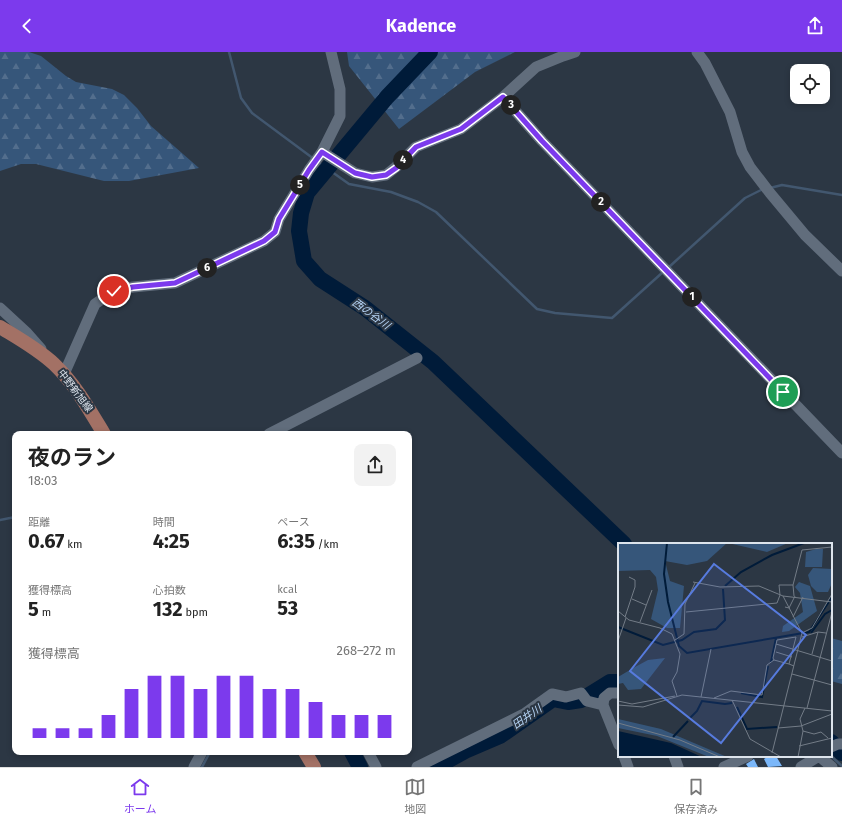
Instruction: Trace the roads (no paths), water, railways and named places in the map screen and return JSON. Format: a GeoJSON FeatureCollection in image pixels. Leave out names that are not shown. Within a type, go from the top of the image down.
{"type":"FeatureCollection","features":[{"type":"Feature","properties":{"kind":"main road","name":"中野新旭線"},"geometry":{"type":"LineString","coordinates":[[0,327],[22,340],[53,363],[64,374],[79,394],[102,431]]}},
{"type":"Feature","properties":{"kind":"main road"},"geometry":{"type":"LineString","coordinates":[[307,755],[314,767]]}},
{"type":"Feature","properties":{"kind":"street"},"geometry":{"type":"LineString","coordinates":[[64,374],[95,304],[114,291],[133,287],[175,283],[264,241],[275,232],[279,219],[309,170],[322,152],[340,116],[340,89],[331,52]]}},
{"type":"Feature","properties":{"kind":"street"},"geometry":{"type":"LineString","coordinates":[[322,152],[355,173],[372,177],[386,175],[396,168],[416,147],[461,129],[503,97],[536,67],[575,52]]}},
{"type":"Feature","properties":{"kind":"street"},"geometry":{"type":"LineString","coordinates":[[697,52],[705,63],[730,112],[742,152],[750,167],[770,193],[806,234],[842,271]]}},
{"type":"Feature","properties":{"kind":"street"},"geometry":{"type":"LineString","coordinates":[[503,97],[542,141],[842,453]]}},
{"type":"Feature","properties":{"kind":"street"},"geometry":{"type":"LineString","coordinates":[[0,308],[26,332],[53,363]]}},
{"type":"Feature","properties":{"kind":"street"},"geometry":{"type":"LineString","coordinates":[[275,431],[417,358]]}},
{"type":"Feature","properties":{"kind":"street"},"geometry":{"type":"LineString","coordinates":[[417,767],[524,714],[552,694],[566,697],[581,693],[587,701],[603,705]]}},
{"type":"Feature","properties":{"kind":"street"},"geometry":{"type":"LineString","coordinates":[[618,693],[610,693],[604,698],[603,705],[618,742]]}},
{"type":"Feature","properties":{"kind":"street"},"geometry":{"type":"LineString","coordinates":[[194,767],[200,755]]}},
{"type":"Feature","properties":{"kind":"street"},"geometry":{"type":"LineString","coordinates":[[370,755],[376,767]]}},
{"type":"Feature","properties":{"kind":"street"},"geometry":{"type":"LineString","coordinates":[[624,757],[628,767]]}},
{"type":"Feature","properties":{"kind":"street"},"geometry":{"type":"LineString","coordinates":[[674,757],[678,767]]}},
{"type":"Feature","properties":{"kind":"street"},"geometry":{"type":"LineString","coordinates":[[727,764],[745,757]]}},
{"type":"Feature","properties":{"kind":"street"},"geometry":{"type":"LineString","coordinates":[[801,767],[817,757]]}},
{"type":"Feature","properties":{"kind":"street"},"geometry":{"type":"LineString","coordinates":[[820,757],[832,767]]}},
{"type":"Feature","properties":{"kind":"waterway"},"geometry":{"type":"LineString","coordinates":[[229,52],[241,98],[252,113],[314,159]]}},
{"type":"Feature","properties":{"kind":"waterway","name":"西の谷川"},"geometry":{"type":"LineString","coordinates":[[430,52],[387,97],[307,193],[301,213],[299,231],[304,261],[320,279],[365,308],[433,362],[623,543]]}},
{"type":"Feature","properties":{"kind":"waterway"},"geometry":{"type":"LineString","coordinates":[[318,162],[349,184],[391,192],[418,202],[436,212],[537,309],[555,313],[612,318],[663,272]]}},
{"type":"Feature","properties":{"kind":"waterway"},"geometry":{"type":"LineString","coordinates":[[770,188],[782,185],[842,195]]}},
{"type":"Feature","properties":{"kind":"waterway"},"geometry":{"type":"LineString","coordinates":[[669,267],[745,198],[763,189]]}},
{"type":"Feature","properties":{"kind":"waterway"},"geometry":{"type":"LineString","coordinates":[[0,520],[12,518]]}},
{"type":"Feature","properties":{"kind":"waterway","name":"田井川"},"geometry":{"type":"LineString","coordinates":[[436,767],[465,751],[500,736],[553,699],[568,702],[581,700],[610,682],[618,682]]}},
{"type":"Feature","properties":{"kind":"waterway","name":"田井川"},"geometry":{"type":"LineString","coordinates":[[832,743],[842,753]]}},
{"type":"Feature","properties":{"kind":"waterway"},"geometry":{"type":"LineString","coordinates":[[202,767],[208,755]]}},
{"type":"Feature","properties":{"kind":"waterway","name":"田井川"},"geometry":{"type":"LineString","coordinates":[[354,755],[360,767]]}},
{"type":"Feature","properties":{"kind":"waterway"},"geometry":{"type":"LineString","coordinates":[[832,757],[842,766]]}}]}
